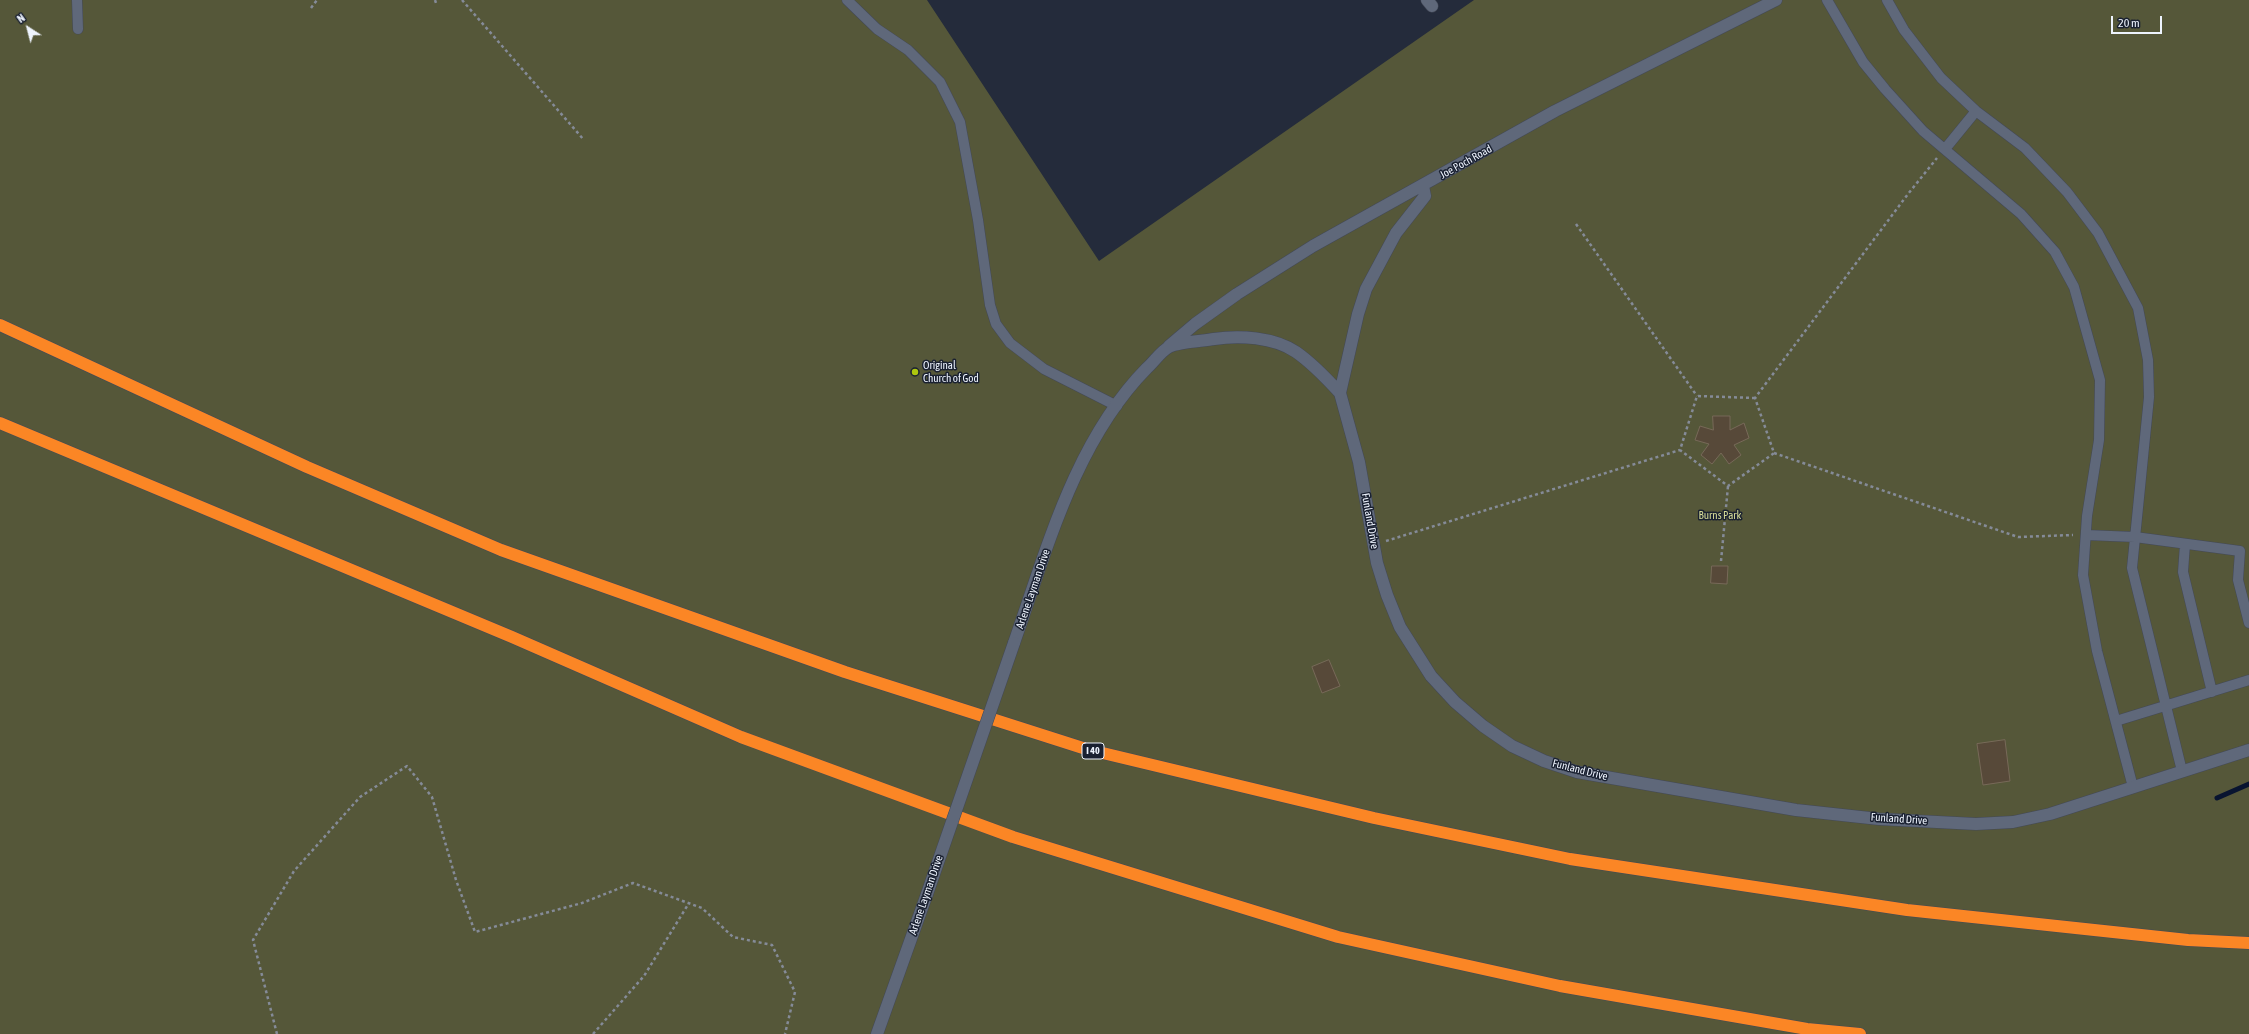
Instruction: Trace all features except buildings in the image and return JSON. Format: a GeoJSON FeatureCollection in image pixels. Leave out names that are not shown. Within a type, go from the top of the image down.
{"type":"FeatureCollection","features":[{"type":"Feature","properties":{"kind":"highway","name":"I 40"},"geometry":{"type":"LineString","coordinates":[[0,325],[307,467],[501,550],[845,672],[1086,749],[1374,818],[1570,859],[1906,910],[2188,940],[2249,942]]}},
{"type":"Feature","properties":{"kind":"highway"},"geometry":{"type":"LineString","coordinates":[[0,423],[512,637],[741,737],[1012,837],[1338,937],[1560,986],[1807,1029],[1860,1034]]}},
{"type":"Feature","properties":{"kind":"street","name":"Joe Poch Road"},"geometry":{"type":"LineString","coordinates":[[1169,346],[1195,324],[1313,246],[1562,108],[1776,0]]}},
{"type":"Feature","properties":{"kind":"street","name":"Funland Drive"},"geometry":{"type":"LineString","coordinates":[[1423,186],[1425,196],[1396,233],[1366,289],[1358,314],[1340,393],[1359,462],[1374,544],[1387,596],[1400,627],[1431,676],[1461,707],[1483,726],[1512,746],[1544,761],[1576,772],[1796,810],[1880,819],[1976,824],[2013,822],[2050,814],[2249,750]]}},
{"type":"Feature","properties":{"kind":"street"},"geometry":{"type":"LineString","coordinates":[[1169,346],[1221,338],[1242,338],[1272,342],[1296,352],[1340,393]]}},
{"type":"Feature","properties":{"kind":"street","name":"Arlene Layman Drive"},"geometry":{"type":"LineString","coordinates":[[877,1034],[1054,529],[1082,464],[1102,426],[1137,379],[1169,346]]}},
{"type":"Feature","properties":{"kind":"lane"},"geometry":{"type":"LineString","coordinates":[[77,0],[78,28]]}},
{"type":"Feature","properties":{"kind":"lane"},"geometry":{"type":"LineString","coordinates":[[847,0],[877,29],[908,50],[940,82],[960,122],[978,220],[990,305],[996,324],[1010,343],[1044,369],[1117,406]]}},
{"type":"Feature","properties":{"kind":"lane"},"geometry":{"type":"LineString","coordinates":[[1827,0],[1864,62],[1885,89],[1923,131],[2021,214],[2055,252],[2074,287],[2100,380],[2099,440],[2086,535],[2083,575],[2097,651],[2133,787]]}},
{"type":"Feature","properties":{"kind":"lane"},"geometry":{"type":"LineString","coordinates":[[1887,0],[1904,30],[1941,78],[1976,111],[2025,148],[2067,192],[2098,233],[2138,308],[2148,360],[2149,397],[2132,568],[2182,771]]}},
{"type":"Feature","properties":{"kind":"lane"},"geometry":{"type":"LineString","coordinates":[[1945,149],[1976,111]]}},
{"type":"Feature","properties":{"kind":"lane"},"geometry":{"type":"LineString","coordinates":[[2086,535],[2135,537],[2240,551],[2238,580],[2249,623]]}},
{"type":"Feature","properties":{"kind":"lane"},"geometry":{"type":"LineString","coordinates":[[2185,544],[2183,572],[2212,692]]}},
{"type":"Feature","properties":{"kind":"lane"},"geometry":{"type":"LineString","coordinates":[[2116,721],[2249,680]]}},
{"type":"Feature","properties":{"kind":"path"},"geometry":{"type":"LineString","coordinates":[[311,8],[317,0]]}},
{"type":"Feature","properties":{"kind":"path"},"geometry":{"type":"LineString","coordinates":[[462,0],[584,140]]}},
{"type":"Feature","properties":{"kind":"path"},"geometry":{"type":"LineString","coordinates":[[1755,398],[1908,194],[1945,149]]}},
{"type":"Feature","properties":{"kind":"path"},"geometry":{"type":"LineString","coordinates":[[1576,224],[1697,396]]}},
{"type":"Feature","properties":{"kind":"path"},"geometry":{"type":"LineString","coordinates":[[1697,396],[1755,398]]}},
{"type":"Feature","properties":{"kind":"path"},"geometry":{"type":"LineString","coordinates":[[1680,450],[1697,396]]}},
{"type":"Feature","properties":{"kind":"path"},"geometry":{"type":"LineString","coordinates":[[1755,398],[1774,452]]}},
{"type":"Feature","properties":{"kind":"path"},"geometry":{"type":"LineString","coordinates":[[1374,544],[1680,450]]}},
{"type":"Feature","properties":{"kind":"path"},"geometry":{"type":"LineString","coordinates":[[1680,450],[1728,486]]}},
{"type":"Feature","properties":{"kind":"path"},"geometry":{"type":"LineString","coordinates":[[1774,452],[2018,537],[2086,535]]}},
{"type":"Feature","properties":{"kind":"path"},"geometry":{"type":"LineString","coordinates":[[1721,561],[1728,486],[1774,452]]}},
{"type":"Feature","properties":{"kind":"path"},"geometry":{"type":"LineString","coordinates":[[277,1034],[253,940],[299,865],[360,797],[407,766],[432,797],[456,880],[475,932],[582,903],[633,883],[702,908],[733,937],[772,945],[795,992],[786,1034]]}},
{"type":"Feature","properties":{"kind":"path"},"geometry":{"type":"LineString","coordinates":[[593,1034],[644,976],[689,903]]}},
{"type":"Feature","properties":{"kind":"green space","name":"Burns Park"},"geometry":{"type":"Polygon","coordinates":[[[0,0],[927,0],[1099,261],[1474,0],[2249,0],[2249,1034],[0,1034],[0,0]]]}},
{"type":"Feature","properties":{"kind":"waterway"},"geometry":{"type":"LineString","coordinates":[[2217,798],[2249,784]]}},
{"type":"Feature","properties":{"kind":"place","name":"Original Church of God"},"geometry":{"type":"Point","coordinates":[915,372]}}]}
